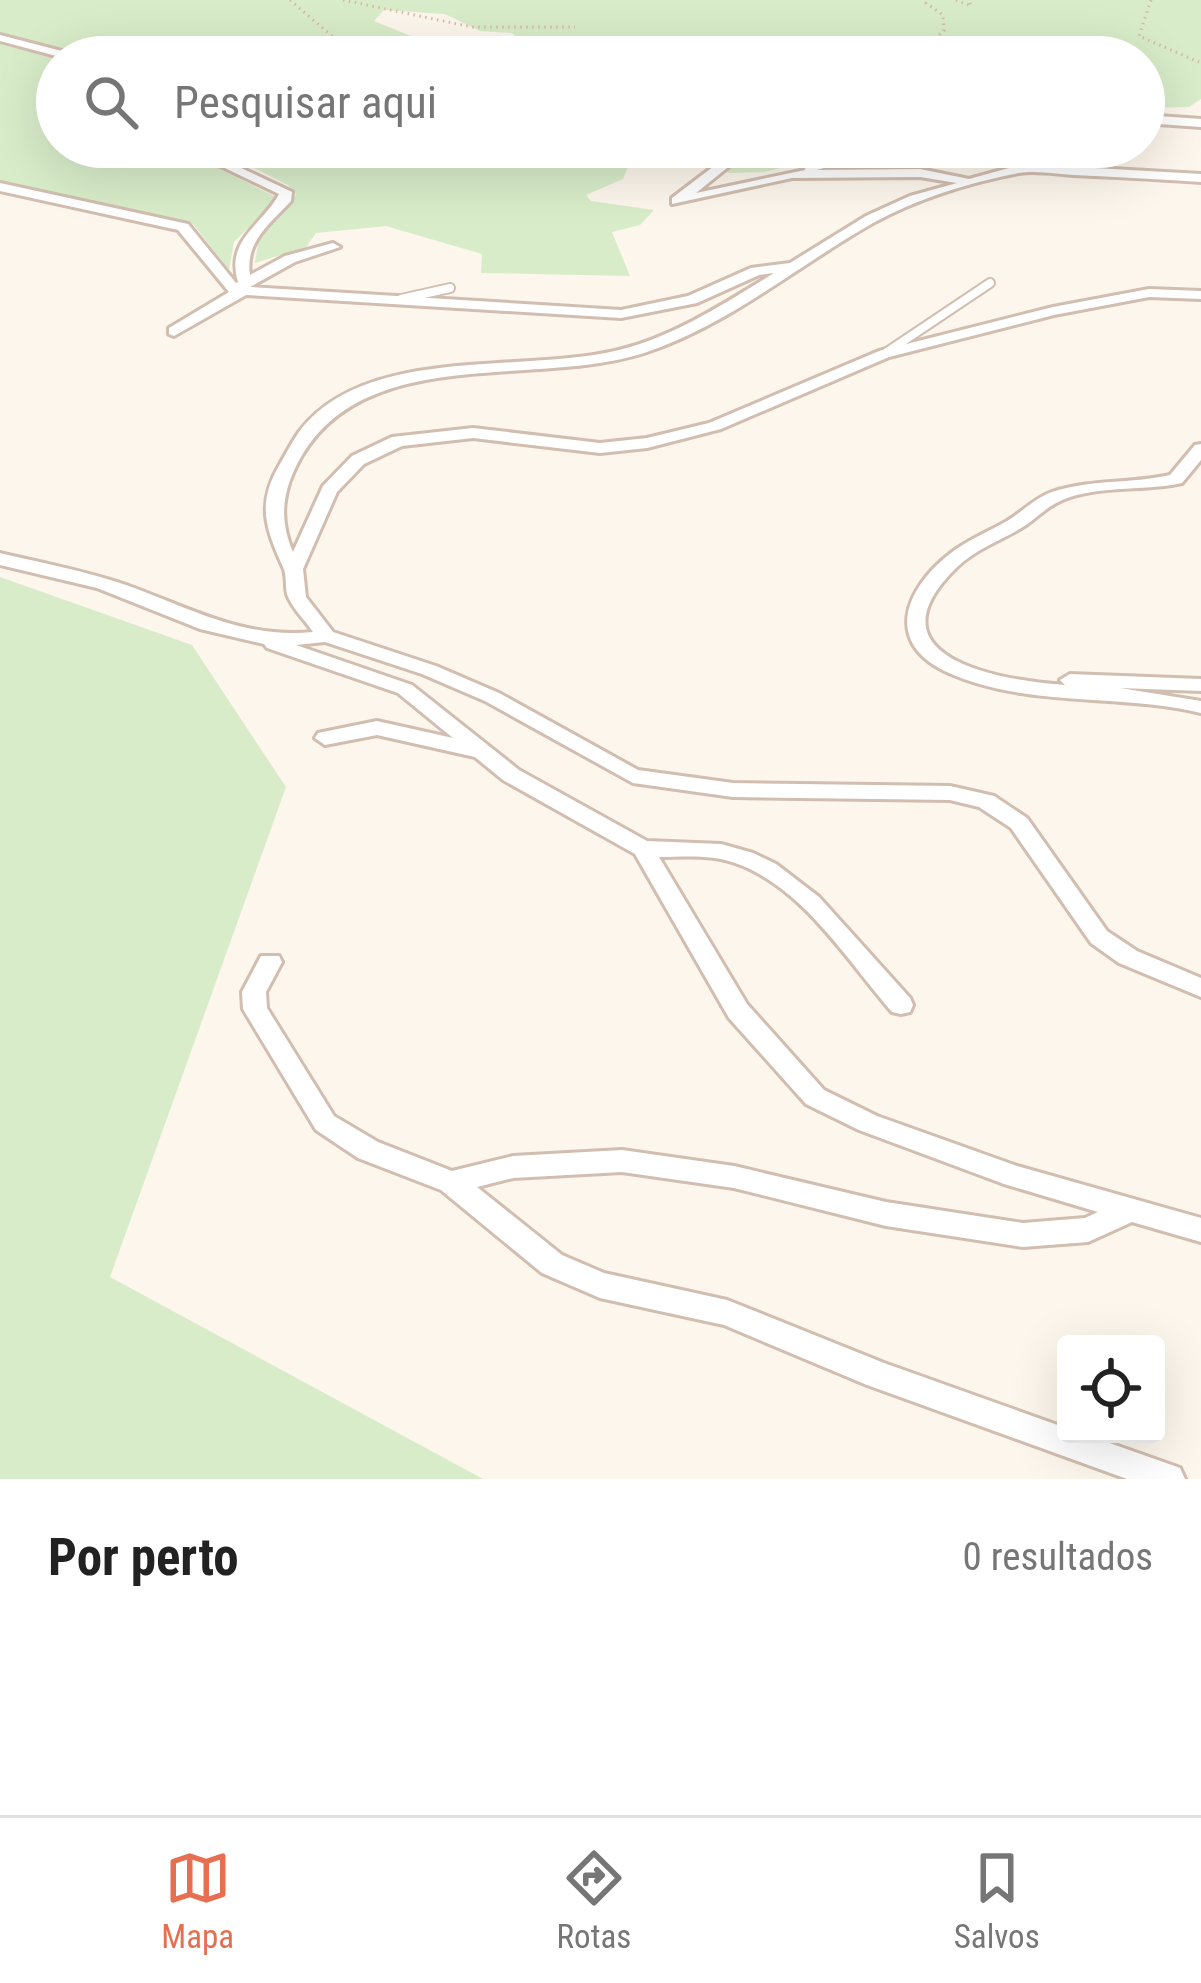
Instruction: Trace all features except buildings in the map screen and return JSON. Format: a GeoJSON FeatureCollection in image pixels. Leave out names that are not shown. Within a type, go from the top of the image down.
{"type":"FeatureCollection","features":[{"type":"Feature","properties":{"kind":"street"},"geometry":{"type":"LineString","coordinates":[[0,38],[36,47]]}},
{"type":"Feature","properties":{"kind":"street"},"geometry":{"type":"LineString","coordinates":[[1165,120],[1201,123]]}},
{"type":"Feature","properties":{"kind":"street"},"geometry":{"type":"LineString","coordinates":[[232,168],[285,193],[240,254],[241,288]]}},
{"type":"Feature","properties":{"kind":"street"},"geometry":{"type":"LineString","coordinates":[[720,168],[677,201],[814,168]]}},
{"type":"Feature","properties":{"kind":"street"},"geometry":{"type":"LineString","coordinates":[[295,569],[281,553],[274,494],[297,438],[322,416],[379,386],[418,374],[557,366],[618,356],[680,334],[871,219],[969,181],[1048,168]]}},
{"type":"Feature","properties":{"kind":"street"},"geometry":{"type":"LineString","coordinates":[[1067,168],[1201,178]]}},
{"type":"Feature","properties":{"kind":"street"},"geometry":{"type":"LineString","coordinates":[[792,174],[920,173],[969,181]]}},
{"type":"Feature","properties":{"kind":"street"},"geometry":{"type":"LineString","coordinates":[[0,187],[183,227],[201,241],[220,279],[241,288],[621,314],[692,299],[756,272],[794,267]]}},
{"type":"Feature","properties":{"kind":"street"},"geometry":{"type":"LineString","coordinates":[[173,331],[290,260],[333,247]]}},
{"type":"Feature","properties":{"kind":"street"},"geometry":{"type":"LineString","coordinates":[[326,636],[297,597],[295,569],[329,490],[358,460],[398,441],[473,434],[600,448],[647,443],[715,426],[884,354],[1053,311],[1149,293],[1201,296]]}},
{"type":"Feature","properties":{"kind":"street"},"geometry":{"type":"LineString","coordinates":[[1201,449],[1176,479],[1061,494],[1038,504],[1024,519],[950,562],[913,618],[914,637],[926,654],[944,665],[1010,686],[1201,707]]}},
{"type":"Feature","properties":{"kind":"street"},"geometry":{"type":"LineString","coordinates":[[0,559],[79,577],[176,616],[405,689],[511,775],[643,849],[719,852],[747,859],[780,878],[901,1005]]}},
{"type":"Feature","properties":{"kind":"street"},"geometry":{"type":"LineString","coordinates":[[274,644],[326,636],[429,670],[492,698],[632,776],[733,790],[950,794],[986,801],[1019,823],[1099,937],[1128,957],[1201,988]]}},
{"type":"Feature","properties":{"kind":"street"},"geometry":{"type":"LineString","coordinates":[[1010,686],[1057,680],[1201,685]]}},
{"type":"Feature","properties":{"kind":"street"},"geometry":{"type":"LineString","coordinates":[[325,739],[377,728],[481,752]]}},
{"type":"Feature","properties":{"kind":"street"},"geometry":{"type":"LineString","coordinates":[[643,849],[738,1010],[815,1097],[868,1124],[1013,1176],[1201,1230]]}},
{"type":"Feature","properties":{"kind":"street"},"geometry":{"type":"LineString","coordinates":[[270,962],[254,992],[256,1009],[325,1123],[368,1150],[451,1182],[552,1264],[600,1285],[727,1313],[878,1375],[1169,1479]]}},
{"type":"Feature","properties":{"kind":"street"},"geometry":{"type":"LineString","coordinates":[[451,1182],[513,1167],[622,1161],[734,1177],[886,1214],[1023,1235],[1088,1230],[1129,1210]]}},
{"type":"Feature","properties":{"kind":"lane"},"geometry":{"type":"LineString","coordinates":[[884,354],[990,284]]}},
{"type":"Feature","properties":{"kind":"lane"},"geometry":{"type":"LineString","coordinates":[[400,299],[450,288]]}},
{"type":"Feature","properties":{"kind":"path"},"geometry":{"type":"LineString","coordinates":[[290,0],[299,16],[329,36]]}},
{"type":"Feature","properties":{"kind":"path"},"geometry":{"type":"LineString","coordinates":[[343,0],[472,28],[575,27]]}},
{"type":"Feature","properties":{"kind":"path"},"geometry":{"type":"LineString","coordinates":[[930,0],[926,3],[943,15],[944,31],[938,36]]}},
{"type":"Feature","properties":{"kind":"path"},"geometry":{"type":"LineString","coordinates":[[956,0],[971,5],[969,0]]}},
{"type":"Feature","properties":{"kind":"path"},"geometry":{"type":"LineString","coordinates":[[1139,36],[1151,0]]}},
{"type":"Feature","properties":{"kind":"path"},"geometry":{"type":"LineString","coordinates":[[1165,47],[1201,63]]}},
{"type":"Feature","properties":{"kind":"green space"},"geometry":{"type":"Polygon","coordinates":[[[0,0],[1201,0],[1201,99],[1189,107],[1165,108],[1165,36],[516,36],[480,31],[445,14],[384,10],[374,21],[411,36],[36,36],[36,43],[0,33],[0,0]]]}},
{"type":"Feature","properties":{"kind":"green space"},"geometry":{"type":"Polygon","coordinates":[[[0,42],[36,52],[36,168],[219,168],[278,198],[234,242],[229,270],[193,224],[0,181],[0,42]]]}},
{"type":"Feature","properties":{"kind":"green space"},"geometry":{"type":"Polygon","coordinates":[[[254,168],[628,168],[623,179],[586,195],[591,201],[654,210],[640,225],[612,232],[630,276],[481,273],[482,254],[386,226],[316,233],[306,247],[255,263],[260,230],[296,195],[288,185],[254,168]]]}},
{"type":"Feature","properties":{"kind":"green space"},"geometry":{"type":"Polygon","coordinates":[[[726,168],[780,168],[764,172],[728,173],[726,168]]]}},
{"type":"Feature","properties":{"kind":"green space"},"geometry":{"type":"Polygon","coordinates":[[[0,577],[192,645],[286,787],[110,1277],[483,1479],[0,1479],[0,577]]]}}]}
